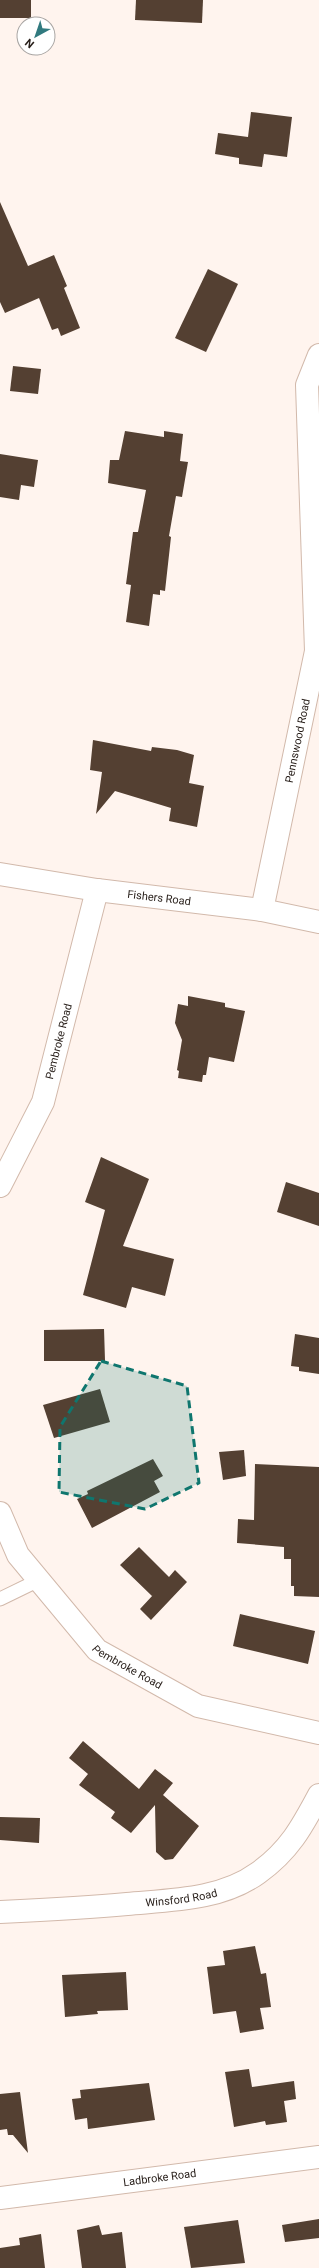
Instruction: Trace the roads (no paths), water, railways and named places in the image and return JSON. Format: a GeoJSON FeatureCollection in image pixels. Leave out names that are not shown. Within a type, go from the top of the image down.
{"type":"FeatureCollection","features":[{"type":"Feature","properties":{"kind":"street","name":"Pennswood Road"},"geometry":{"type":"LineString","coordinates":[[262,910],[314,690],[318,651],[317,596],[307,385],[319,355]]}},
{"type":"Feature","properties":{"kind":"street","name":"Fishers Road"},"geometry":{"type":"LineString","coordinates":[[0,874],[97,890],[262,910],[319,922]]}},
{"type":"Feature","properties":{"kind":"street","name":"Pembroke Road"},"geometry":{"type":"LineString","coordinates":[[0,1186],[43,1102],[97,890]]}},
{"type":"Feature","properties":{"kind":"street","name":"Pembroke Road"},"geometry":{"type":"LineString","coordinates":[[0,1513],[18,1555],[97,1650],[198,1706],[319,1733]]}},
{"type":"Feature","properties":{"kind":"street","name":"Winsford Road"},"geometry":{"type":"LineString","coordinates":[[0,1912],[66,1909],[187,1899],[225,1890],[258,1873],[279,1855],[299,1833],[319,1795]]}},
{"type":"Feature","properties":{"kind":"street","name":"Ladbroke Road"},"geometry":{"type":"LineString","coordinates":[[0,2198],[319,2158]]}},
{"type":"Feature","properties":{"kind":"lane"},"geometry":{"type":"LineString","coordinates":[[0,1599],[39,1580]]}}]}
